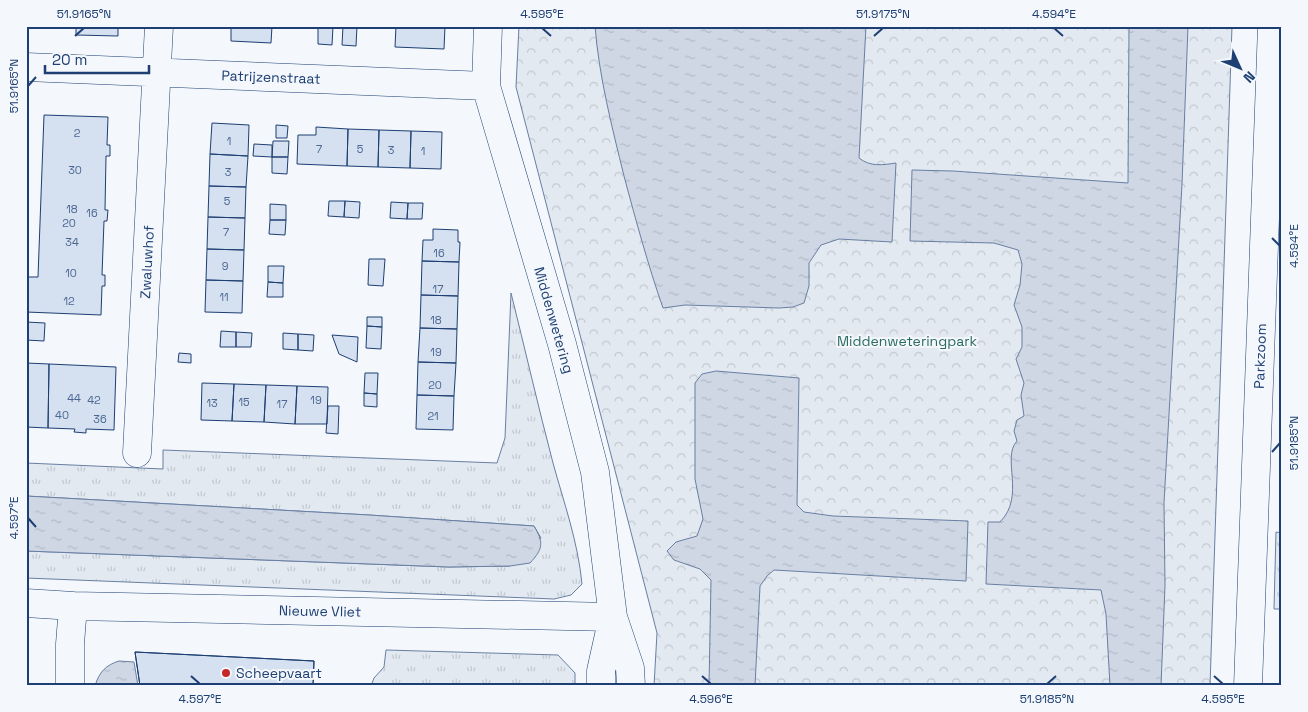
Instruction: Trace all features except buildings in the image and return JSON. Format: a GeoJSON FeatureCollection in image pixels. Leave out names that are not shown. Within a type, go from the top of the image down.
{"type":"FeatureCollection","features":[{"type":"Feature","properties":{"kind":"street","name":"Zwaluwhof"},"geometry":{"type":"LineString","coordinates":[[137,453],[159,26]]}},
{"type":"Feature","properties":{"kind":"street","name":"Middenwetering"},"geometry":{"type":"LineString","coordinates":[[488,26],[486,86],[562,344],[595,472],[613,617],[630,668],[631,686]]}},
{"type":"Feature","properties":{"kind":"street","name":"Parkzoom"},"geometry":{"type":"LineString","coordinates":[[1248,686],[1272,26]]}},
{"type":"Feature","properties":{"kind":"street","name":"Patrijzenstraat"},"geometry":{"type":"LineString","coordinates":[[26,66],[486,86]]}},
{"type":"Feature","properties":{"kind":"street","name":"Nieuwe Vliet"},"geometry":{"type":"LineString","coordinates":[[26,603],[73,606],[613,617]]}},
{"type":"Feature","properties":{"kind":"street"},"geometry":{"type":"LineString","coordinates":[[70,686],[70,644],[73,606]]}},
{"type":"Feature","properties":{"kind":"street","name":"Middenwetering"},"geometry":{"type":"LineString","coordinates":[[601,686],[601,671],[613,617]]}},
{"type":"Feature","properties":{"kind":"green space","name":"Middenweteringpark"},"geometry":{"type":"Polygon","coordinates":[[[519,26],[1232,26],[1210,686],[654,686],[657,633],[516,87],[519,26]]]}},
{"type":"Feature","properties":{"kind":"green space"},"geometry":{"type":"Polygon","coordinates":[[[511,293],[580,568],[582,584],[571,595],[554,599],[26,578],[26,551],[449,567],[510,566],[541,538],[534,526],[26,496],[26,463],[163,469],[163,450],[497,463],[505,438],[511,293]]]}},
{"type":"Feature","properties":{"kind":"green space"},"geometry":{"type":"Polygon","coordinates":[[[1276,532],[1282,533],[1282,609],[1274,609],[1276,532]]]}},
{"type":"Feature","properties":{"kind":"green space"},"geometry":{"type":"Polygon","coordinates":[[[386,650],[558,655],[575,673],[575,686],[371,686],[374,678],[384,667],[386,650]]]}},
{"type":"Feature","properties":{"kind":"water"},"geometry":{"type":"Polygon","coordinates":[[[595,26],[866,26],[859,158],[872,164],[896,163],[892,242],[839,239],[821,245],[809,263],[809,286],[804,303],[793,307],[685,305],[663,308],[652,276],[615,139],[603,83],[595,26]]]}},
{"type":"Feature","properties":{"kind":"water"},"geometry":{"type":"Polygon","coordinates":[[[1129,26],[1188,26],[1182,184],[1164,503],[1165,585],[1161,686],[1110,686],[1106,614],[1101,590],[986,584],[988,522],[1000,522],[1008,512],[1013,489],[1011,457],[1017,441],[1014,431],[1017,420],[1024,416],[1021,395],[1024,383],[1016,359],[1022,347],[1022,327],[1014,305],[1020,285],[1022,264],[1018,250],[994,243],[910,241],[912,170],[1128,183],[1129,26]]]}},
{"type":"Feature","properties":{"kind":"water"},"geometry":{"type":"Polygon","coordinates":[[[716,371],[799,378],[797,505],[804,512],[833,516],[968,521],[966,581],[774,570],[760,586],[755,686],[709,686],[711,580],[700,569],[674,560],[667,551],[676,542],[697,536],[703,519],[695,479],[695,383],[702,374],[716,371]]]}},
{"type":"Feature","properties":{"kind":"water"},"geometry":{"type":"Polygon","coordinates":[[[26,496],[534,526],[541,541],[541,546],[538,554],[530,563],[510,566],[449,567],[26,551],[26,496]]]}},
{"type":"Feature","properties":{"kind":"water"},"geometry":{"type":"Polygon","coordinates":[[[119,661],[134,662],[138,686],[95,686],[104,670],[119,661]]]}},
{"type":"Feature","properties":{"kind":"place","name":"Scheepvaart"},"geometry":{"type":"Point","coordinates":[226,673]}}]}
